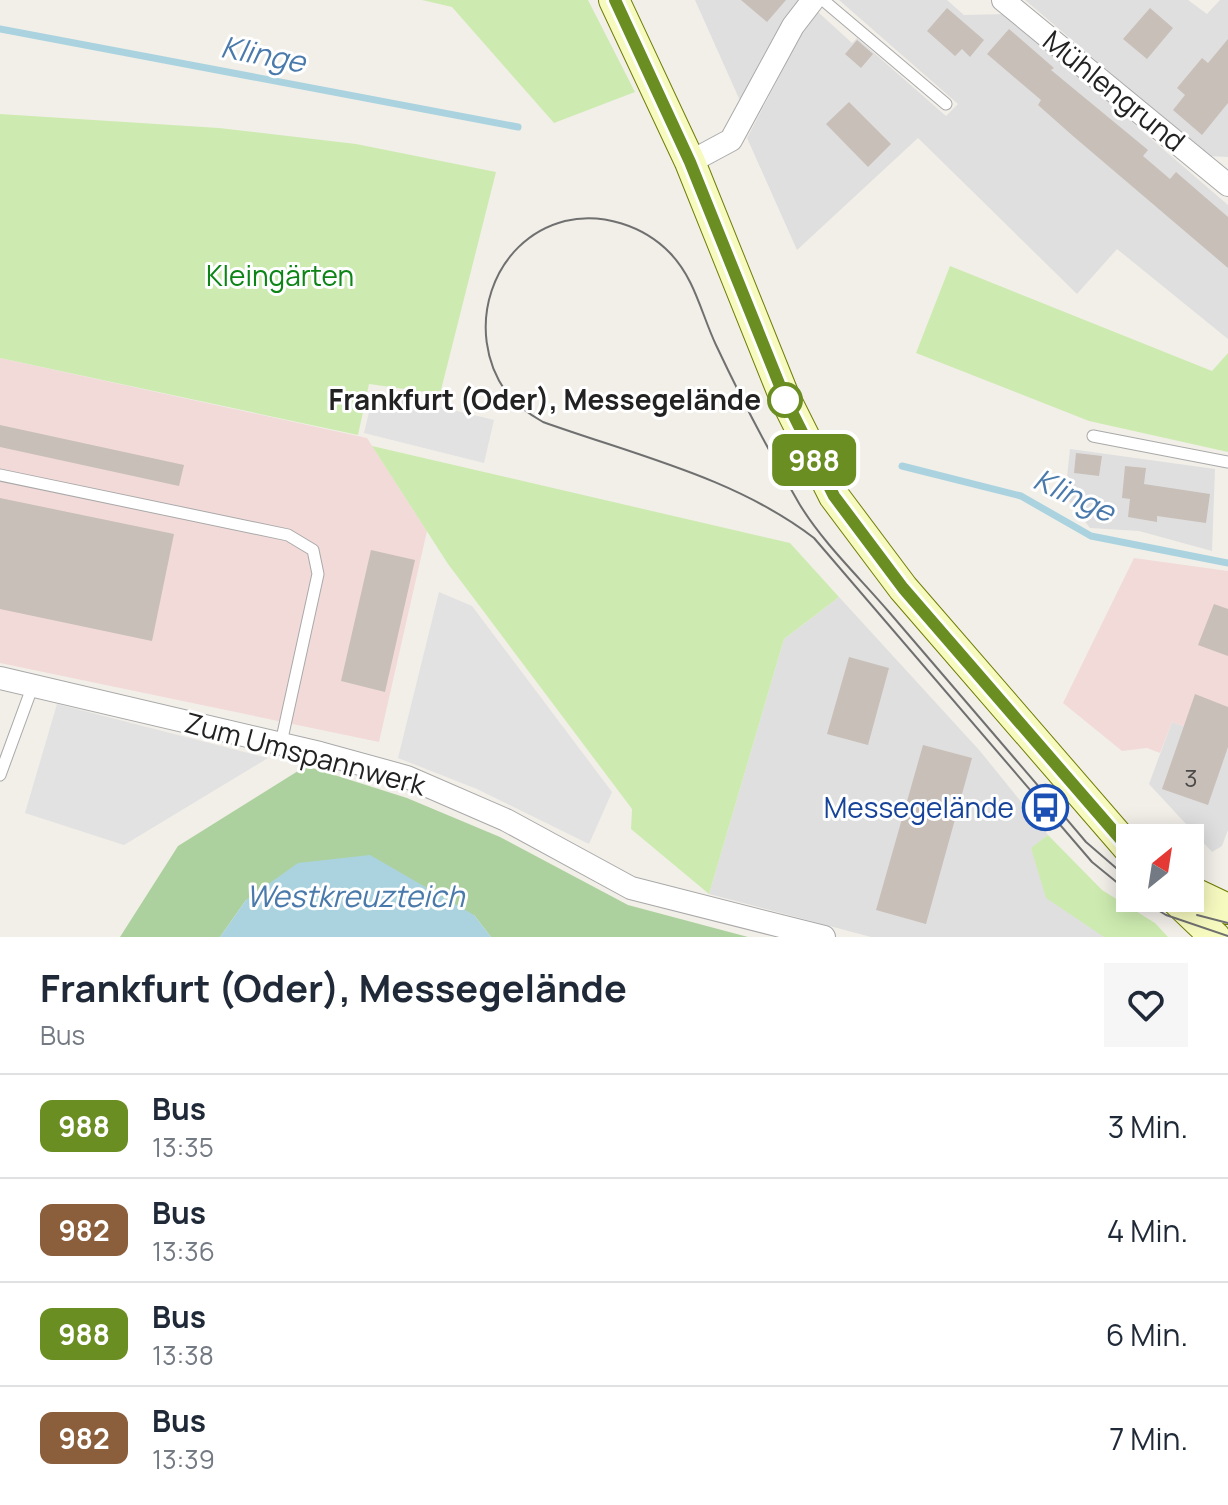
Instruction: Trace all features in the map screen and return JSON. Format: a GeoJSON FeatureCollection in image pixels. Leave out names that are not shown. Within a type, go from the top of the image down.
{"type":"FeatureCollection","features":[{"type":"Feature","properties":{"kind":"street"},"geometry":{"type":"LineString","coordinates":[[614,0],[690,162],[784,396],[834,496],[903,588],[1116,834]]}},
{"type":"Feature","properties":{"kind":"street"},"geometry":{"type":"LineString","coordinates":[[690,162],[731,140],[793,26],[813,0]]}},
{"type":"Feature","properties":{"kind":"street","name":"Mühlengrund"},"geometry":{"type":"LineString","coordinates":[[1003,0],[1227,182]]}},
{"type":"Feature","properties":{"kind":"street","name":"Zum Umspannwerk"},"geometry":{"type":"LineString","coordinates":[[0,678],[281,743],[407,777],[506,820],[631,888],[824,937]]}},
{"type":"Feature","properties":{"kind":"street"},"geometry":{"type":"LineString","coordinates":[[1204,898],[1228,909]]}},
{"type":"Feature","properties":{"kind":"street"},"geometry":{"type":"LineString","coordinates":[[1189,912],[1215,937]]}},
{"type":"Feature","properties":{"kind":"lane"},"geometry":{"type":"LineString","coordinates":[[823,0],[946,104]]}},
{"type":"Feature","properties":{"kind":"lane"},"geometry":{"type":"LineString","coordinates":[[1093,436],[1228,462]]}},
{"type":"Feature","properties":{"kind":"lane"},"geometry":{"type":"LineString","coordinates":[[0,475],[288,535],[313,550],[318,574],[281,743]]}},
{"type":"Feature","properties":{"kind":"lane"},"geometry":{"type":"LineString","coordinates":[[0,775],[33,685]]}},
{"type":"Feature","properties":{"kind":"shaded area"},"geometry":{"type":"Polygon","coordinates":[[[695,0],[801,0],[741,103],[695,0]]]}},
{"type":"Feature","properties":{"kind":"shaded area"},"geometry":{"type":"Polygon","coordinates":[[[839,0],[947,0],[964,15],[1006,14],[1228,205],[1228,339],[1117,249],[1077,294],[918,138],[797,250],[747,138],[803,31],[818,12],[852,43],[857,38],[946,116],[958,104],[839,0]]]}},
{"type":"Feature","properties":{"kind":"shaded area"},"geometry":{"type":"Polygon","coordinates":[[[1025,0],[1188,0],[1207,14],[1220,0],[1228,0],[1228,157],[1208,156],[1025,0]]]}},
{"type":"Feature","properties":{"kind":"shaded area"},"geometry":{"type":"Polygon","coordinates":[[[0,358],[367,438],[427,531],[379,742],[0,663],[0,358]]]}},
{"type":"Feature","properties":{"kind":"shaded area"},"geometry":{"type":"Polygon","coordinates":[[[374,391],[494,420],[484,463],[364,433],[374,391]]]}},
{"type":"Feature","properties":{"kind":"shaded area"},"geometry":{"type":"Polygon","coordinates":[[[1070,449],[1215,469],[1212,551],[1139,531],[1090,528],[1065,496],[1070,449]]]}},
{"type":"Feature","properties":{"kind":"shaded area"},"geometry":{"type":"Polygon","coordinates":[[[1134,558],[1228,571],[1228,743],[1172,722],[1160,753],[1147,748],[1122,751],[1063,703],[1134,558]]]}},
{"type":"Feature","properties":{"kind":"shaded area"},"geometry":{"type":"Polygon","coordinates":[[[439,592],[472,606],[612,792],[589,844],[477,789],[398,758],[439,592]]]}},
{"type":"Feature","properties":{"kind":"shaded area"},"geometry":{"type":"Polygon","coordinates":[[[839,597],[980,751],[1048,835],[1031,849],[1104,937],[871,937],[709,894],[784,639],[839,597]]]}},
{"type":"Feature","properties":{"kind":"shaded area"},"geometry":{"type":"Polygon","coordinates":[[[57,704],[268,758],[124,845],[25,813],[57,704]]]}},
{"type":"Feature","properties":{"kind":"shaded area"},"geometry":{"type":"Polygon","coordinates":[[[1172,722],[1228,743],[1228,830],[1222,846],[1212,852],[1204,843],[1204,824],[1186,824],[1149,784],[1172,722]]]}},
{"type":"Feature","properties":{"kind":"green space"},"geometry":{"type":"Polygon","coordinates":[[[422,0],[588,0],[635,92],[554,123],[452,7],[422,0]]]}},
{"type":"Feature","properties":{"kind":"green space","name":"Kleingärten"},"geometry":{"type":"Polygon","coordinates":[[[0,114],[219,128],[356,144],[496,172],[440,394],[369,384],[358,435],[0,358],[0,114]]]}},
{"type":"Feature","properties":{"kind":"green space"},"geometry":{"type":"Polygon","coordinates":[[[950,266],[1212,371],[1228,353],[1228,452],[1089,421],[916,353],[950,266]]]}},
{"type":"Feature","properties":{"kind":"green space"},"geometry":{"type":"Polygon","coordinates":[[[372,446],[790,543],[839,597],[784,639],[709,894],[631,829],[632,809],[448,564],[372,446]]]}},
{"type":"Feature","properties":{"kind":"green space"},"geometry":{"type":"Polygon","coordinates":[[[306,766],[407,798],[500,837],[628,905],[748,937],[491,937],[474,915],[246,900],[220,937],[120,937],[178,846],[306,766]]]}},
{"type":"Feature","properties":{"kind":"green space"},"geometry":{"type":"Polygon","coordinates":[[[1048,835],[1102,890],[1116,899],[1116,912],[1137,912],[1155,923],[1168,937],[1104,937],[1046,898],[1031,848],[1048,835]]]}},
{"type":"Feature","properties":{"kind":"water","name":"Westkreuzteich"},"geometry":{"type":"Polygon","coordinates":[[[370,855],[474,915],[491,937],[220,937],[246,900],[298,863],[370,855]]]}},
{"type":"Feature","properties":{"kind":"building"},"geometry":{"type":"Polygon","coordinates":[[[741,0],[786,0],[767,22],[741,0]]]}},
{"type":"Feature","properties":{"kind":"building"},"geometry":{"type":"Polygon","coordinates":[[[947,8],[984,40],[970,57],[962,49],[955,56],[927,31],[947,8]]]}},
{"type":"Feature","properties":{"kind":"building"},"geometry":{"type":"Polygon","coordinates":[[[1150,8],[1173,28],[1147,59],[1123,39],[1150,8]]]}},
{"type":"Feature","properties":{"kind":"building"},"geometry":{"type":"Polygon","coordinates":[[[1009,29],[1054,68],[1051,70],[1148,150],[1143,156],[1170,179],[1176,172],[1228,217],[1228,268],[1038,105],[1041,100],[987,54],[1009,29]]]}},
{"type":"Feature","properties":{"kind":"building"},"geometry":{"type":"Polygon","coordinates":[[[1228,39],[1228,103],[1202,135],[1173,110],[1185,95],[1177,88],[1202,58],[1208,63],[1228,39]]]}},
{"type":"Feature","properties":{"kind":"building"},"geometry":{"type":"Polygon","coordinates":[[[857,40],[873,54],[861,68],[845,54],[857,40]]]}},
{"type":"Feature","properties":{"kind":"building"},"geometry":{"type":"Polygon","coordinates":[[[849,102],[891,144],[868,167],[826,124],[849,102]]]}},
{"type":"Feature","properties":{"kind":"building"},"geometry":{"type":"Polygon","coordinates":[[[0,425],[184,465],[179,486],[0,447],[0,425]]]}},
{"type":"Feature","properties":{"kind":"building"},"geometry":{"type":"Polygon","coordinates":[[[1076,453],[1102,456],[1099,476],[1074,473],[1076,453]]]}},
{"type":"Feature","properties":{"kind":"building"},"geometry":{"type":"Polygon","coordinates":[[[1125,466],[1146,468],[1144,484],[1210,494],[1206,523],[1157,516],[1157,522],[1128,517],[1130,499],[1122,498],[1125,466]]]}},
{"type":"Feature","properties":{"kind":"building"},"geometry":{"type":"Polygon","coordinates":[[[0,498],[174,534],[152,641],[0,609],[0,498]]]}},
{"type":"Feature","properties":{"kind":"building"},"geometry":{"type":"Polygon","coordinates":[[[371,550],[415,560],[385,692],[341,681],[371,550]]]}},
{"type":"Feature","properties":{"kind":"building"},"geometry":{"type":"Polygon","coordinates":[[[1214,604],[1228,609],[1228,656],[1198,645],[1214,604]]]}},
{"type":"Feature","properties":{"kind":"building"},"geometry":{"type":"Polygon","coordinates":[[[849,657],[889,668],[868,745],[827,734],[849,657]]]}},
{"type":"Feature","properties":{"kind":"building"},"geometry":{"type":"Polygon","coordinates":[[[1195,694],[1228,707],[1228,747],[1208,805],[1162,789],[1195,694]]]}},
{"type":"Feature","properties":{"kind":"building"},"geometry":{"type":"Polygon","coordinates":[[[923,745],[972,758],[926,924],[876,910],[923,745]]]}},
{"type":"Feature","properties":{"kind":"waterway","name":"Klinge"},"geometry":{"type":"LineString","coordinates":[[0,29],[518,127]]}},
{"type":"Feature","properties":{"kind":"waterway","name":"Klinge"},"geometry":{"type":"LineString","coordinates":[[902,466],[1021,496],[1091,536],[1228,563]]}},
{"type":"Feature","properties":{"kind":"tram line"},"geometry":{"type":"LineString","coordinates":[[1116,868],[1086,842],[810,519],[746,405],[716,345],[692,285],[670,253],[648,235],[635,229],[593,218],[565,221],[539,231],[519,247],[502,267],[486,316],[487,342],[493,368],[514,401],[543,422],[649,457],[752,499],[814,538],[1092,862],[1116,882]]}},
{"type":"Feature","properties":{"kind":"tram line"},"geometry":{"type":"LineString","coordinates":[[1161,912],[1228,936]]}},
{"type":"Feature","properties":{"kind":"tram line"},"geometry":{"type":"LineString","coordinates":[[1197,915],[1228,923]]}},
{"type":"Feature","properties":{"kind":"bus line","name":"988"},"geometry":{"type":"LineString","coordinates":[[615,0],[690,162],[784,396],[834,496],[903,588],[1116,834]]}},
{"type":"Feature","properties":{"kind":"place","name":"Frankfurt (Oder), Messegelände"},"geometry":{"type":"Point","coordinates":[785,400]}},
{"type":"Feature","properties":{"kind":"place","name":"Messegelände"},"geometry":{"type":"Point","coordinates":[1045,808]}}]}
